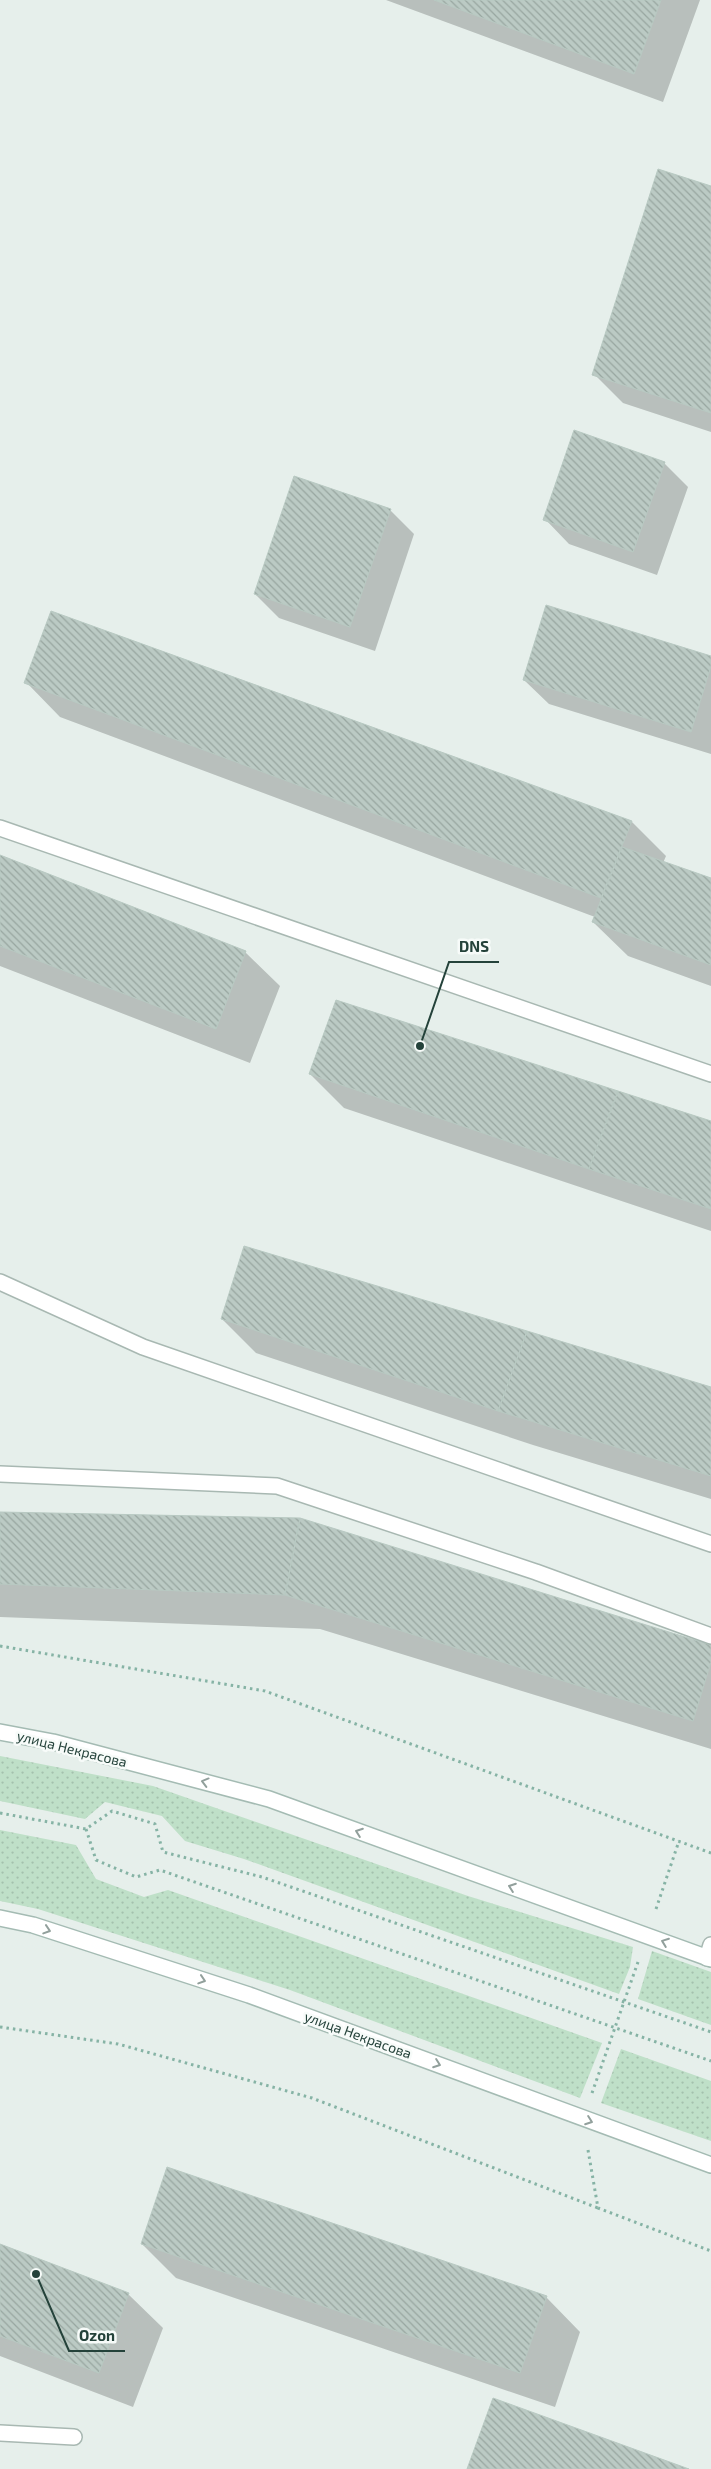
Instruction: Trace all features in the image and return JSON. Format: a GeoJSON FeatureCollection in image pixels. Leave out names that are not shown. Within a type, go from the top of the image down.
{"type":"FeatureCollection","features":[{"type":"Feature","properties":{"kind":"main road"},"geometry":{"type":"LineString","coordinates":[[0,828],[711,1074]]}},
{"type":"Feature","properties":{"kind":"main road"},"geometry":{"type":"LineString","coordinates":[[0,1282],[143,1347],[711,1544]]}},
{"type":"Feature","properties":{"kind":"main road"},"geometry":{"type":"LineString","coordinates":[[0,1474],[277,1486],[536,1572],[711,1636]]}},
{"type":"Feature","properties":{"kind":"main road","name":"улица Некрасова"},"geometry":{"type":"LineString","coordinates":[[0,1732],[54,1742],[268,1800],[647,1935],[710,1954]]}},
{"type":"Feature","properties":{"kind":"main road","name":"улица Некрасова"},"geometry":{"type":"LineString","coordinates":[[0,1918],[33,1925],[249,1995],[711,2165]]}},
{"type":"Feature","properties":{"kind":"main road"},"geometry":{"type":"LineString","coordinates":[[0,2433],[74,2437]]}},
{"type":"Feature","properties":{"kind":"path"},"geometry":{"type":"LineString","coordinates":[[0,1646],[265,1691],[711,1852]]}},
{"type":"Feature","properties":{"kind":"path"},"geometry":{"type":"LineString","coordinates":[[0,1813],[86,1828],[112,1811],[155,1824],[163,1852],[262,1876],[711,2032]]}},
{"type":"Feature","properties":{"kind":"path"},"geometry":{"type":"LineString","coordinates":[[86,1828],[96,1860],[136,1877],[160,1870],[711,2061]]}},
{"type":"Feature","properties":{"kind":"path"},"geometry":{"type":"LineString","coordinates":[[598,2208],[583,2118],[680,1841]]}},
{"type":"Feature","properties":{"kind":"path"},"geometry":{"type":"LineString","coordinates":[[0,2027],[118,2044],[312,2098],[711,2251]]}},
{"type":"Feature","properties":{"kind":"green space"},"geometry":{"type":"Polygon","coordinates":[[[0,1756],[153,1786],[468,1896],[633,1947],[630,1967],[619,1994],[244,1859],[185,1841],[162,1816],[105,1802],[85,1819],[0,1801],[0,1756]]]}},
{"type":"Feature","properties":{"kind":"green space"},"geometry":{"type":"Polygon","coordinates":[[[0,1830],[76,1845],[96,1879],[144,1897],[168,1890],[602,2043],[580,2098],[290,1990],[38,1909],[0,1901],[0,1830]]]}},
{"type":"Feature","properties":{"kind":"green space"},"geometry":{"type":"Polygon","coordinates":[[[652,1951],[711,1972],[711,2025],[638,1999],[652,1951]]]}},
{"type":"Feature","properties":{"kind":"green space"},"geometry":{"type":"Polygon","coordinates":[[[621,2049],[711,2081],[711,2141],[601,2103],[621,2049]]]}},
{"type":"Feature","properties":{"kind":"building"},"geometry":{"type":"Polygon","coordinates":[[[434,0],[661,0],[634,74],[434,0]]]}},
{"type":"Feature","properties":{"kind":"building"},"geometry":{"type":"Polygon","coordinates":[[[658,169],[711,186],[711,413],[592,375],[658,169]]]}},
{"type":"Feature","properties":{"kind":"building"},"geometry":{"type":"Polygon","coordinates":[[[574,430],[665,462],[633,552],[543,520],[574,430]]]}},
{"type":"Feature","properties":{"kind":"building"},"geometry":{"type":"Polygon","coordinates":[[[294,476],[391,509],[350,627],[254,594],[294,476]]]}},
{"type":"Feature","properties":{"kind":"building"},"geometry":{"type":"Polygon","coordinates":[[[546,605],[711,656],[711,666],[691,732],[523,680],[546,605]]]}},
{"type":"Feature","properties":{"kind":"building"},"geometry":{"type":"Polygon","coordinates":[[[51,611],[632,821],[601,898],[24,683],[51,611]]]}},
{"type":"Feature","properties":{"kind":"building"},"geometry":{"type":"Polygon","coordinates":[[[622,847],[711,878],[711,965],[592,922],[622,847]]]}},
{"type":"Feature","properties":{"kind":"building"},"geometry":{"type":"Polygon","coordinates":[[[0,855],[246,951],[216,1029],[0,946],[0,855]]]}},
{"type":"Feature","properties":{"kind":"building"},"geometry":{"type":"Polygon","coordinates":[[[336,1000],[618,1091],[589,1169],[309,1074],[336,1000]]]}},
{"type":"Feature","properties":{"kind":"building"},"geometry":{"type":"Polygon","coordinates":[[[618,1091],[711,1121],[711,1209],[589,1169],[618,1091]]]}},
{"type":"Feature","properties":{"kind":"building"},"geometry":{"type":"Polygon","coordinates":[[[244,1246],[527,1331],[498,1411],[221,1319],[244,1246]]]}},
{"type":"Feature","properties":{"kind":"building"},"geometry":{"type":"Polygon","coordinates":[[[527,1331],[711,1387],[711,1476],[498,1411],[527,1331]]]}},
{"type":"Feature","properties":{"kind":"building"},"geometry":{"type":"Polygon","coordinates":[[[0,1512],[300,1518],[285,1595],[0,1584],[0,1512]]]}},
{"type":"Feature","properties":{"kind":"building"},"geometry":{"type":"Polygon","coordinates":[[[300,1518],[711,1645],[711,1662],[693,1721],[285,1595],[300,1518]]]}},
{"type":"Feature","properties":{"kind":"building"},"geometry":{"type":"Polygon","coordinates":[[[167,2167],[547,2296],[520,2373],[141,2244],[167,2167]]]}},
{"type":"Feature","properties":{"kind":"building"},"geometry":{"type":"Polygon","coordinates":[[[0,2244],[129,2293],[99,2373],[0,2336],[0,2244]]]}},
{"type":"Feature","properties":{"kind":"building"},"geometry":{"type":"Polygon","coordinates":[[[493,2398],[689,2469],[467,2469],[493,2398]]]}},
{"type":"Feature","properties":{"kind":"place","name":"DNS"},"geometry":{"type":"Point","coordinates":[420,1046]}},
{"type":"Feature","properties":{"kind":"place","name":"Ozon"},"geometry":{"type":"Point","coordinates":[36,2274]}}]}
